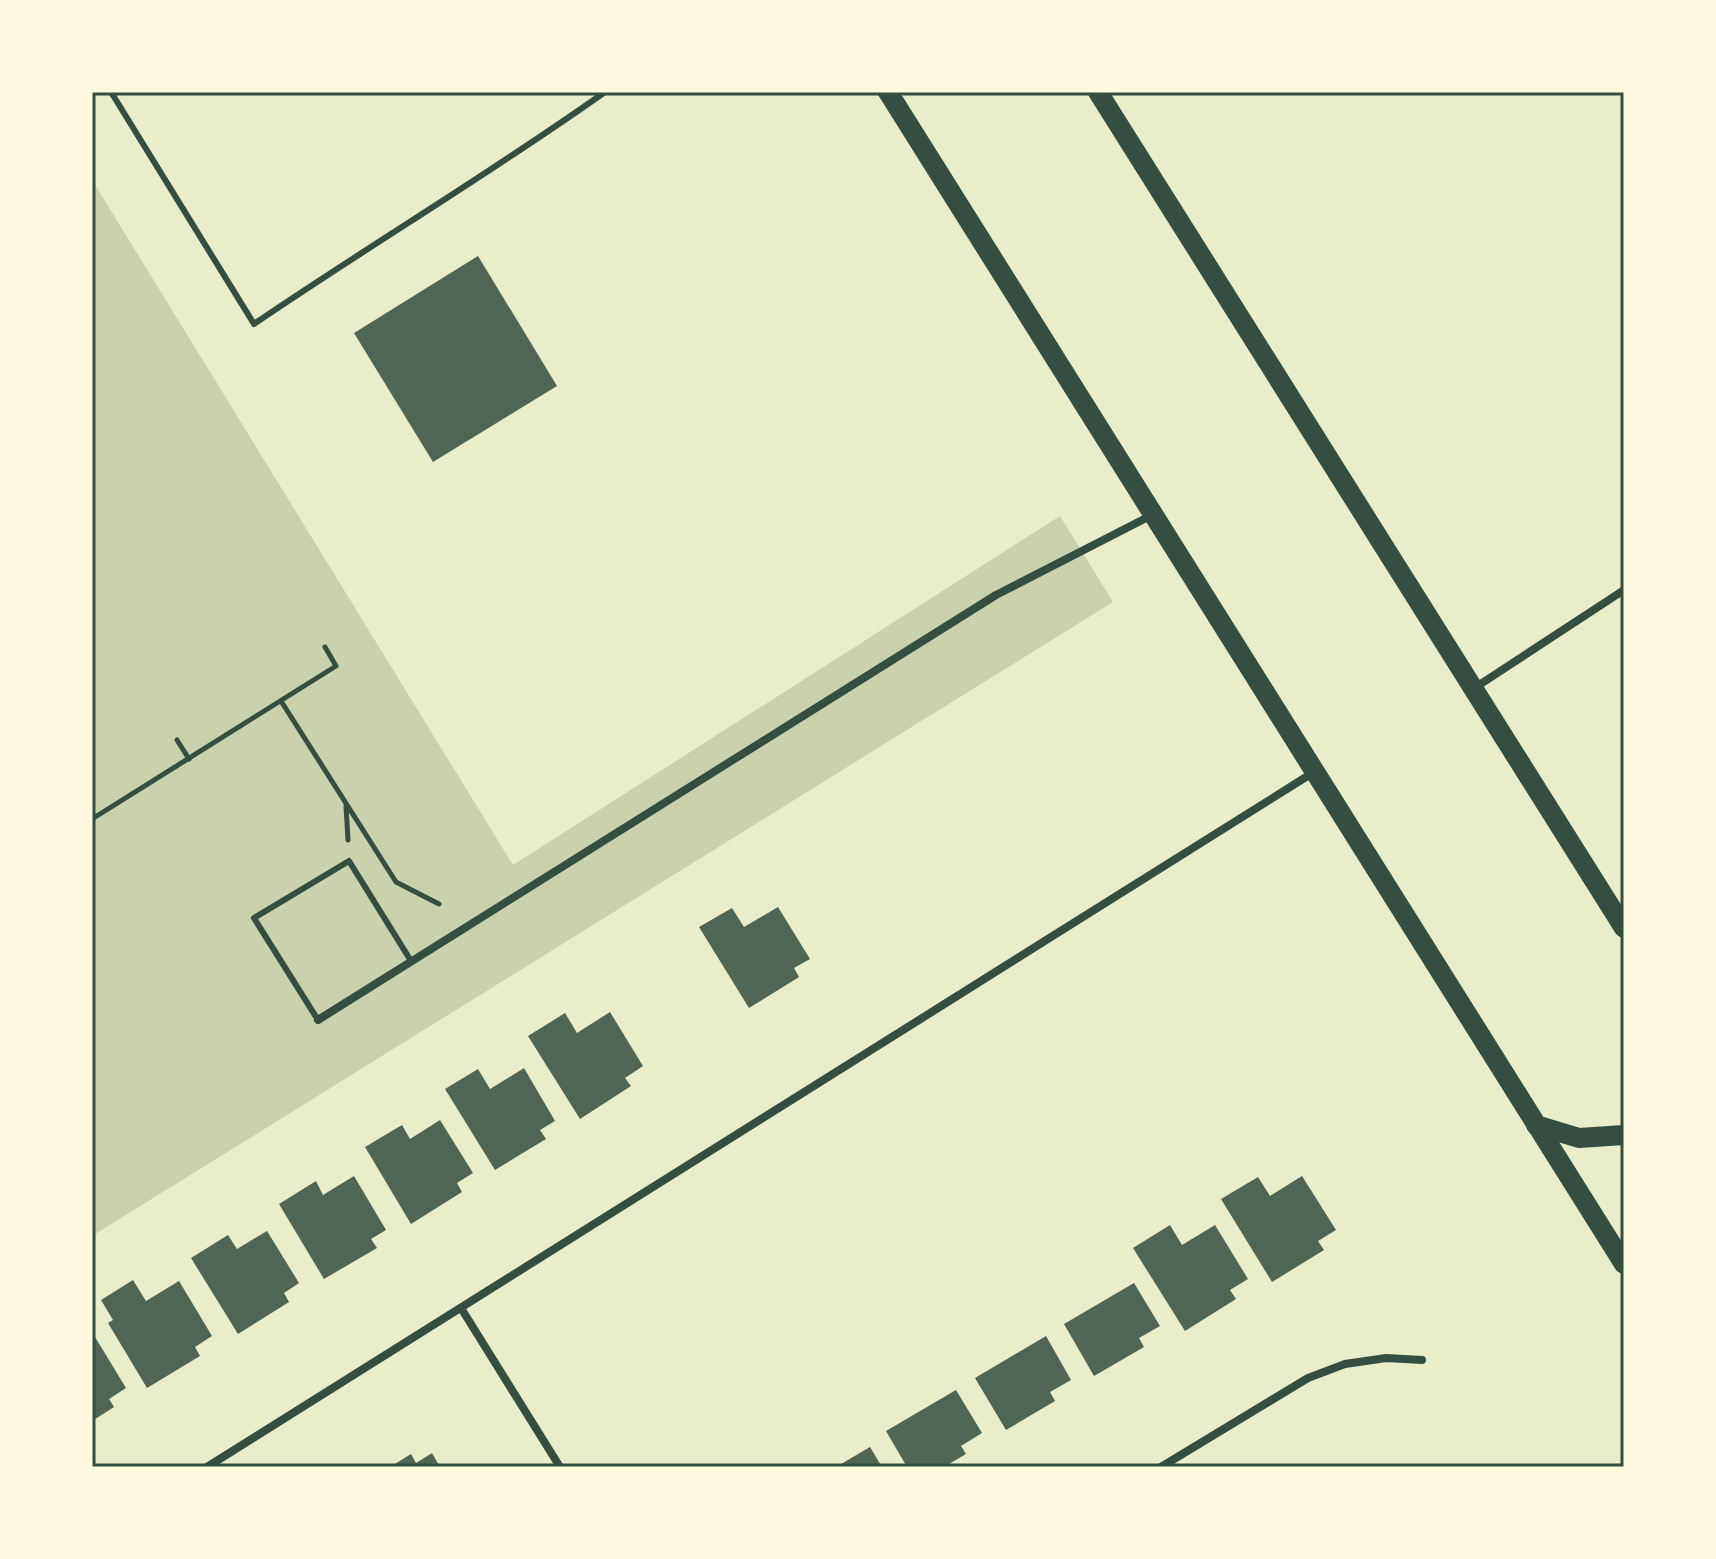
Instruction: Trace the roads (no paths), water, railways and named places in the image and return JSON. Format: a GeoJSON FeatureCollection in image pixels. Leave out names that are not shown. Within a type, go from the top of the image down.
{"type":"FeatureCollection","features":[{"type":"Feature","properties":{"kind":"main road"},"geometry":{"type":"LineString","coordinates":[[888,92],[1624,1264]]}},
{"type":"Feature","properties":{"kind":"main road"},"geometry":{"type":"LineString","coordinates":[[1098,92],[1624,928]]}},
{"type":"Feature","properties":{"kind":"main road"},"geometry":{"type":"LineString","coordinates":[[1536,1125],[1579,1138],[1624,1135]]}},
{"type":"Feature","properties":{"kind":"street"},"geometry":{"type":"LineString","coordinates":[[318,1020],[996,595],[1153,514]]}},
{"type":"Feature","properties":{"kind":"street"},"geometry":{"type":"LineString","coordinates":[[1475,688],[1624,590]]}},
{"type":"Feature","properties":{"kind":"street"},"geometry":{"type":"LineString","coordinates":[[207,1467],[1315,772]]}},
{"type":"Feature","properties":{"kind":"street"},"geometry":{"type":"LineString","coordinates":[[461,1308],[560,1467]]}},
{"type":"Feature","properties":{"kind":"street"},"geometry":{"type":"LineString","coordinates":[[1161,1467],[1308,1378],[1345,1364],[1386,1358],[1422,1360]]}},
{"type":"Feature","properties":{"kind":"lane"},"geometry":{"type":"LineString","coordinates":[[111,92],[254,324],[529,146],[605,92]]}},
{"type":"Feature","properties":{"kind":"lane"},"geometry":{"type":"LineString","coordinates":[[318,1020],[254,918],[349,861],[411,961]]}}]}
